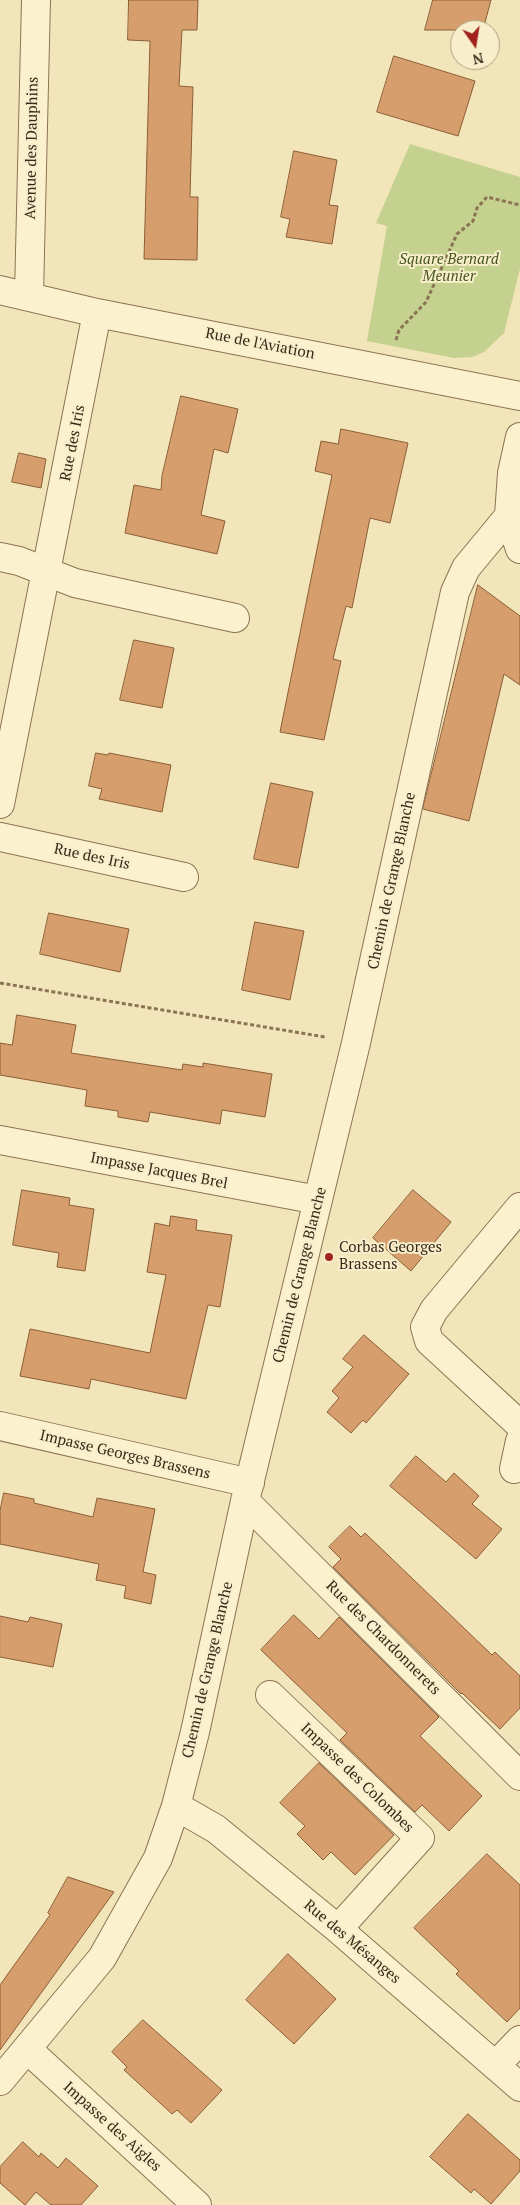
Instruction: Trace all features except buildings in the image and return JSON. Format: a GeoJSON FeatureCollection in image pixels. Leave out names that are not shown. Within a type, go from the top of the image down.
{"type":"FeatureCollection","features":[{"type":"Feature","properties":{"kind":"street","name":"Avenue des Dauphins"},"geometry":{"type":"LineString","coordinates":[[29,295],[36,0]]}},
{"type":"Feature","properties":{"kind":"street","name":"Rue de l'Aviation"},"geometry":{"type":"LineString","coordinates":[[0,290],[29,295],[98,313],[520,396]]}},
{"type":"Feature","properties":{"kind":"street","name":"Rue des Iris"},"geometry":{"type":"LineString","coordinates":[[0,804],[98,313]]}},
{"type":"Feature","properties":{"kind":"street"},"geometry":{"type":"LineString","coordinates":[[520,437],[512,473],[509,516],[520,549]]}},
{"type":"Feature","properties":{"kind":"street","name":"Chemin de Grange Blanche"},"geometry":{"type":"LineString","coordinates":[[0,2081],[102,1958],[158,1858],[176,1806],[195,1732],[247,1492],[356,1043],[455,592],[466,568],[509,516]]}},
{"type":"Feature","properties":{"kind":"street"},"geometry":{"type":"LineString","coordinates":[[0,557],[19,561],[75,583],[235,618]]}},
{"type":"Feature","properties":{"kind":"street","name":"Rue des Iris"},"geometry":{"type":"LineString","coordinates":[[0,837],[184,877]]}},
{"type":"Feature","properties":{"kind":"street","name":"Impasse Jacques Brel"},"geometry":{"type":"LineString","coordinates":[[0,1140],[318,1200]]}},
{"type":"Feature","properties":{"kind":"street"},"geometry":{"type":"LineString","coordinates":[[520,1207],[434,1310],[425,1327],[429,1341],[520,1425]]}},
{"type":"Feature","properties":{"kind":"street","name":"Impasse Georges Brassens"},"geometry":{"type":"LineString","coordinates":[[0,1426],[247,1492]]}},
{"type":"Feature","properties":{"kind":"street"},"geometry":{"type":"LineString","coordinates":[[514,1469],[520,1441]]}},
{"type":"Feature","properties":{"kind":"street","name":"Rue des Chardonnerets"},"geometry":{"type":"LineString","coordinates":[[247,1492],[520,1776]]}},
{"type":"Feature","properties":{"kind":"street","name":"Impasse des Colombes"},"geometry":{"type":"LineString","coordinates":[[270,1695],[420,1838],[338,1929]]}},
{"type":"Feature","properties":{"kind":"street","name":"Rue des Mésanges"},"geometry":{"type":"LineString","coordinates":[[176,1806],[216,1829],[338,1929],[520,2087]]}},
{"type":"Feature","properties":{"kind":"street"},"geometry":{"type":"LineString","coordinates":[[496,2065],[520,2040]]}},
{"type":"Feature","properties":{"kind":"street","name":"Impasse des Aigles"},"geometry":{"type":"LineString","coordinates":[[27,2049],[197,2205]]}},
{"type":"Feature","properties":{"kind":"path"},"geometry":{"type":"LineString","coordinates":[[394,346],[399,330],[426,302],[457,234],[473,221],[478,208],[488,198],[520,205]]}},
{"type":"Feature","properties":{"kind":"path"},"geometry":{"type":"LineString","coordinates":[[0,983],[356,1043]]}},
{"type":"Feature","properties":{"kind":"green space","name":"Square Bernard Meunier"},"geometry":{"type":"Polygon","coordinates":[[[410,144],[520,177],[520,269],[504,333],[484,352],[472,357],[454,358],[367,341],[387,226],[376,223],[410,144]]]}},
{"type":"Feature","properties":{"kind":"place","name":"Corbas Georges Brassens"},"geometry":{"type":"Point","coordinates":[329,1257]}}]}
